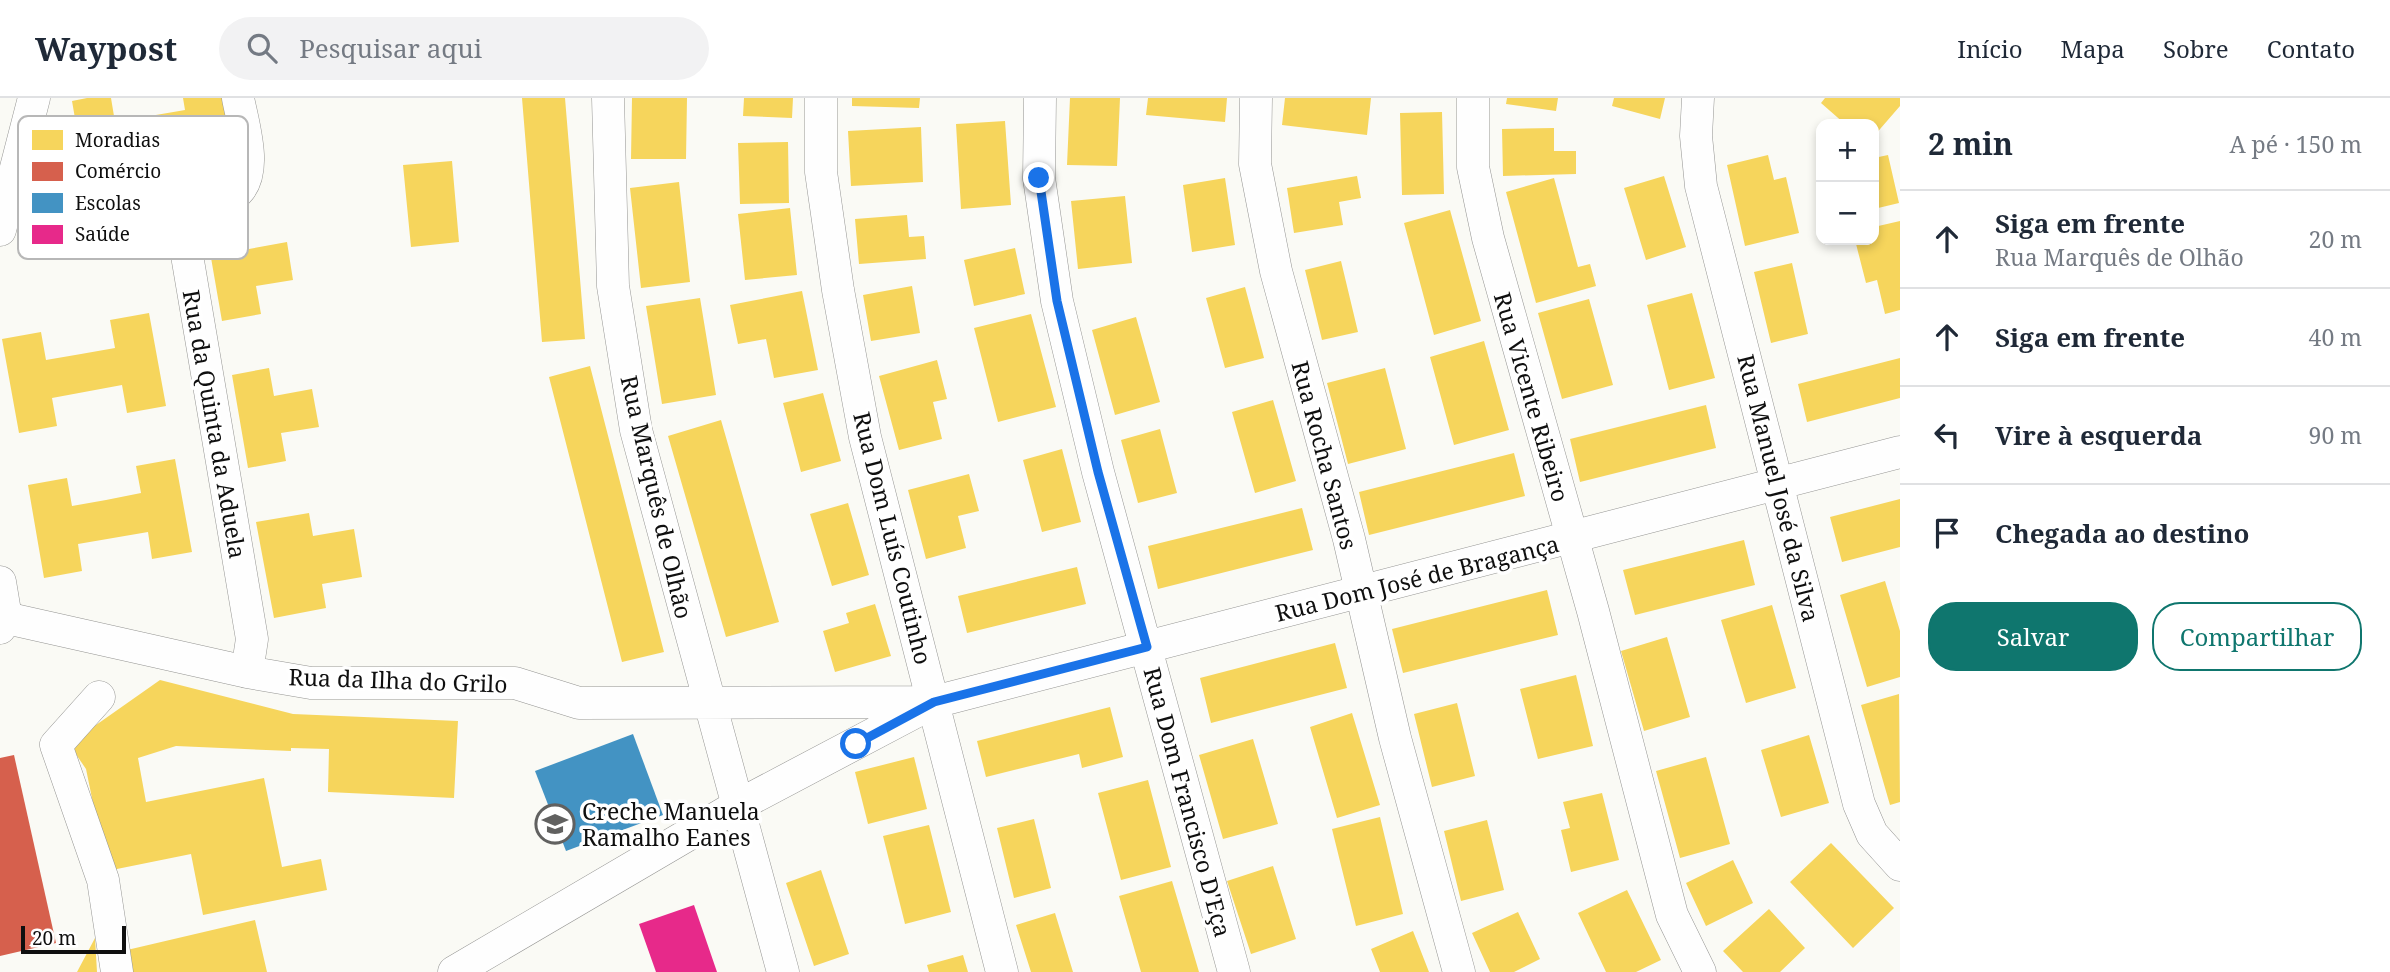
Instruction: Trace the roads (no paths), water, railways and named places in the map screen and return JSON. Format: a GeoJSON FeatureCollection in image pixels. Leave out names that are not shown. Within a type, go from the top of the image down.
{"type":"FeatureCollection","features":[{"type":"Feature","properties":{"kind":"street"},"geometry":{"type":"LineString","coordinates":[[29,116],[34,98]]}},
{"type":"Feature","properties":{"kind":"street","name":"Rua da Quinta da Aduela"},"geometry":{"type":"LineString","coordinates":[[238,98],[241,116]]}},
{"type":"Feature","properties":{"kind":"street","name":"Rua Marquês de Olhão"},"geometry":{"type":"LineString","coordinates":[[608,98],[612,286],[636,430],[783,972]]}},
{"type":"Feature","properties":{"kind":"street","name":"Rua Dom Luís Coutinho"},"geometry":{"type":"LineString","coordinates":[[821,98],[821,172],[838,290],[865,437],[1002,972]]}},
{"type":"Feature","properties":{"kind":"street","name":"Rua Dom Francisco D'Eça"},"geometry":{"type":"LineString","coordinates":[[1040,98],[1039,178],[1057,301],[1098,472],[1234,972]]}},
{"type":"Feature","properties":{"kind":"street","name":"Rua Rocha Santos"},"geometry":{"type":"LineString","coordinates":[[1256,98],[1255,164],[1276,271],[1349,539],[1395,738],[1459,972]]}},
{"type":"Feature","properties":{"kind":"street","name":"Rua Vicente Ribeiro"},"geometry":{"type":"LineString","coordinates":[[1473,98],[1473,167],[1488,238],[1571,538],[1594,611],[1672,915],[1700,972]]}},
{"type":"Feature","properties":{"kind":"street","name":"Rua Manuel José da Silva"},"geometry":{"type":"LineString","coordinates":[[1698,98],[1696,136],[1701,187],[1859,804],[1872,834],[1900,865]]}},
{"type":"Feature","properties":{"kind":"street"},"geometry":{"type":"LineString","coordinates":[[0,230],[18,160]]}},
{"type":"Feature","properties":{"kind":"street","name":"Rua da Quinta da Aduela"},"geometry":{"type":"LineString","coordinates":[[188,259],[252,639],[247,672]]}},
{"type":"Feature","properties":{"kind":"street","name":"Rua Dom José de Bragança"},"geometry":{"type":"LineString","coordinates":[[934,702],[1900,452]]}},
{"type":"Feature","properties":{"kind":"street"},"geometry":{"type":"LineString","coordinates":[[0,582],[3,623]]}},
{"type":"Feature","properties":{"kind":"street","name":"Rua da Ilha do Grilo"},"geometry":{"type":"LineString","coordinates":[[3,623],[311,683],[515,683],[579,702],[934,702]]}},
{"type":"Feature","properties":{"kind":"street"},"geometry":{"type":"LineString","coordinates":[[99,697],[56,745],[103,880],[117,972]]}},
{"type":"Feature","properties":{"kind":"street"},"geometry":{"type":"LineString","coordinates":[[454,972],[737,806],[934,702]]}},
{"type":"Feature","properties":{"kind":"place","name":"Creche Manuela Ramalho Eanes"},"geometry":{"type":"Point","coordinates":[555,824]}}]}
